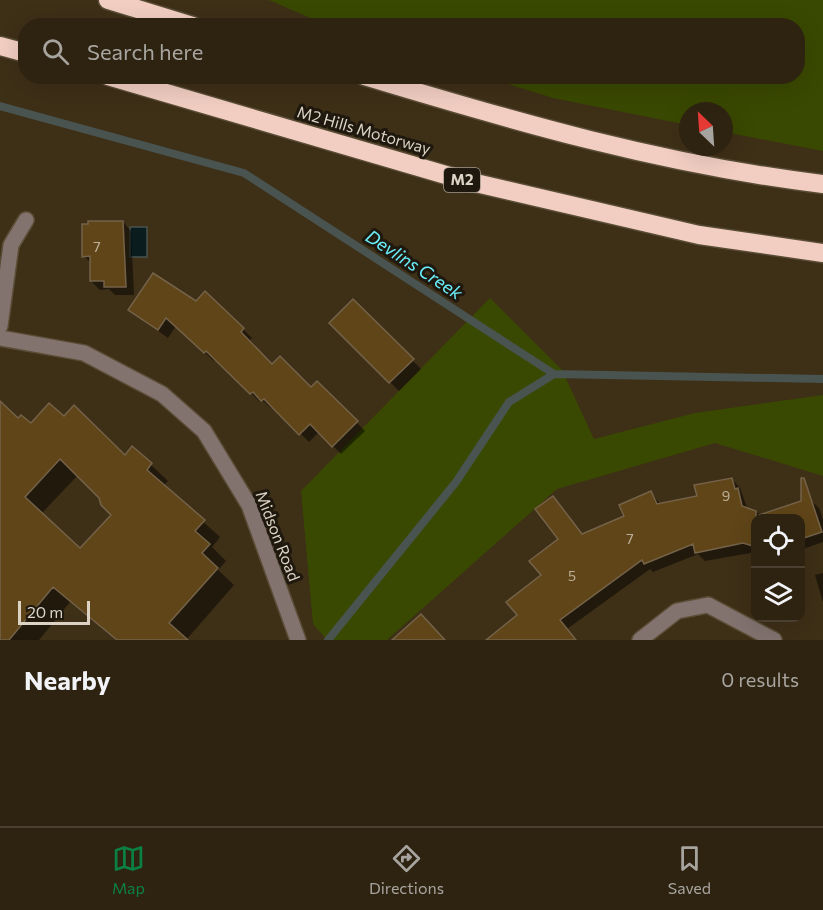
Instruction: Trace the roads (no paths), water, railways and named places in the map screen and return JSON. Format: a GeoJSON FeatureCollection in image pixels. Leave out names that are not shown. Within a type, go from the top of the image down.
{"type":"FeatureCollection","features":[{"type":"Feature","properties":{"kind":"highway"},"geometry":{"type":"LineString","coordinates":[[108,0],[167,18]]}},
{"type":"Feature","properties":{"kind":"highway"},"geometry":{"type":"LineString","coordinates":[[0,46],[18,51]]}},
{"type":"Feature","properties":{"kind":"highway","name":"M2 Hills Motorway"},"geometry":{"type":"LineString","coordinates":[[135,84],[463,180],[699,235],[823,253]]}},
{"type":"Feature","properties":{"kind":"highway"},"geometry":{"type":"LineString","coordinates":[[393,84],[642,154],[716,169],[823,184]]}},
{"type":"Feature","properties":{"kind":"street"},"geometry":{"type":"LineString","coordinates":[[0,326],[11,245],[26,220]]}},
{"type":"Feature","properties":{"kind":"street","name":"Midson Road"},"geometry":{"type":"LineString","coordinates":[[0,338],[84,352],[162,394],[204,431],[249,505],[298,640]]}},
{"type":"Feature","properties":{"kind":"street"},"geometry":{"type":"LineString","coordinates":[[640,640],[677,611],[708,605],[774,640]]}},
{"type":"Feature","properties":{"kind":"waterway","name":"Devlins Creek"},"geometry":{"type":"LineString","coordinates":[[0,106],[244,173],[554,374],[823,379]]}},
{"type":"Feature","properties":{"kind":"waterway"},"geometry":{"type":"LineString","coordinates":[[328,640],[456,482],[509,402],[554,374]]}}]}
